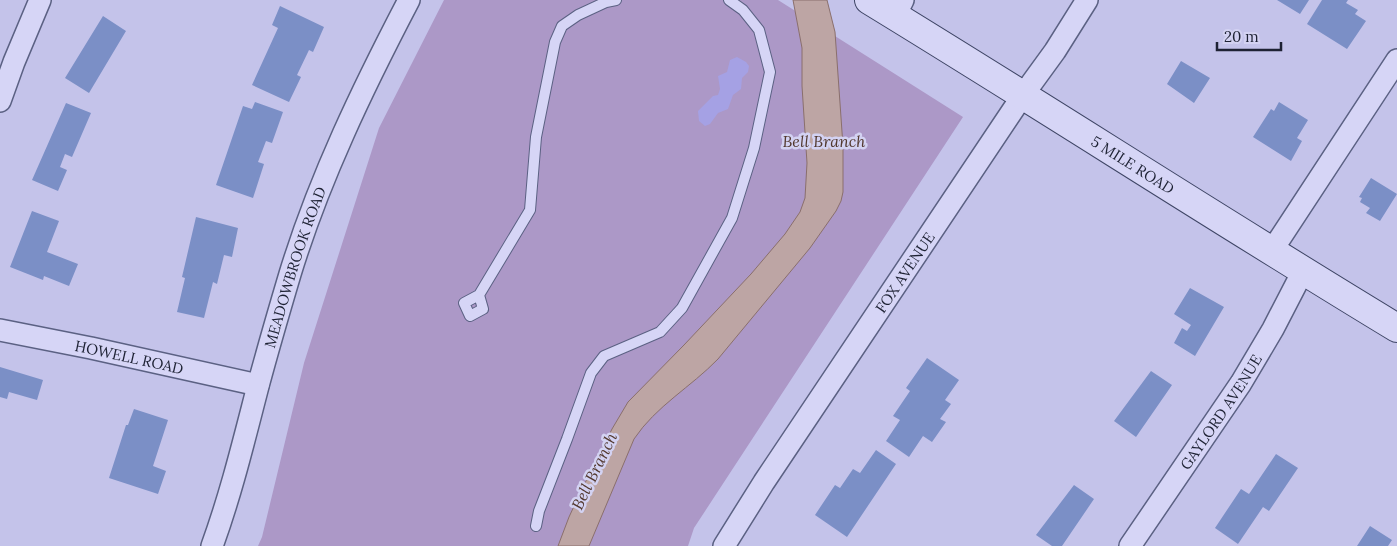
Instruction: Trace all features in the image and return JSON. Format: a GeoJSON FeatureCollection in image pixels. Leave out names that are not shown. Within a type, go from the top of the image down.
{"type":"FeatureCollection","features":[{"type":"Feature","properties":{"kind":"main road","name":"5 MILE ROAD"},"geometry":{"type":"LineString","coordinates":[[869,0],[899,8],[1023,95],[1271,252],[1397,328]]}},
{"type":"Feature","properties":{"kind":"street"},"geometry":{"type":"LineString","coordinates":[[0,101],[40,0]]}},
{"type":"Feature","properties":{"kind":"street","name":"MEADOWBROOK ROAD"},"geometry":{"type":"LineString","coordinates":[[212,546],[239,461],[258,385],[291,272],[312,210],[346,128],[408,0]]}},
{"type":"Feature","properties":{"kind":"street","name":"FOX AVENUE"},"geometry":{"type":"LineString","coordinates":[[724,546],[764,482],[1023,95],[1055,51],[1086,0]]}},
{"type":"Feature","properties":{"kind":"street"},"geometry":{"type":"LineString","coordinates":[[1271,252],[1397,60]]}},
{"type":"Feature","properties":{"kind":"street","name":"GAYLORD AVENUE"},"geometry":{"type":"LineString","coordinates":[[1130,546],[1241,383],[1273,329],[1303,271]]}},
{"type":"Feature","properties":{"kind":"street","name":"HOWELL ROAD"},"geometry":{"type":"LineString","coordinates":[[0,330],[258,385]]}},
{"type":"Feature","properties":{"kind":"lane"},"geometry":{"type":"LineString","coordinates":[[479,295],[530,210],[536,137],[555,42],[562,26],[578,15],[606,2],[616,0]]}},
{"type":"Feature","properties":{"kind":"lane"},"geometry":{"type":"LineString","coordinates":[[536,526],[538,510],[567,440],[591,373],[604,356],[660,332],[682,308],[732,218],[754,148],[770,72],[759,30],[743,10],[729,0]]}},
{"type":"Feature","properties":{"kind":"shaded area"},"geometry":{"type":"Polygon","coordinates":[[[444,0],[778,0],[963,117],[694,528],[688,546],[258,546],[262,537],[304,363],[379,128],[444,0]]]}},
{"type":"Feature","properties":{"kind":"sand"},"geometry":{"type":"Polygon","coordinates":[[[737,57],[749,66],[748,72],[742,78],[741,89],[733,95],[728,109],[718,113],[710,124],[705,126],[699,121],[698,111],[713,96],[718,95],[720,89],[718,76],[727,72],[730,60],[737,57]]]}},
{"type":"Feature","properties":{"kind":"water","name":"Bell Branch"},"geometry":{"type":"Polygon","coordinates":[[[793,0],[827,0],[835,32],[843,146],[843,192],[841,201],[810,248],[718,359],[663,407],[634,439],[589,546],[558,546],[582,489],[612,429],[628,402],[751,274],[785,234],[800,212],[805,198],[807,163],[802,86],[802,48],[793,0]]]}},
{"type":"Feature","properties":{"kind":"building"},"geometry":{"type":"Polygon","coordinates":[[[1277,0],[1309,0],[1300,14],[1277,0]]]}},
{"type":"Feature","properties":{"kind":"building"},"geometry":{"type":"Polygon","coordinates":[[[1322,0],[1348,0],[1346,3],[1358,10],[1355,14],[1366,21],[1347,49],[1307,24],[1322,0]]]}},
{"type":"Feature","properties":{"kind":"building"},"geometry":{"type":"Polygon","coordinates":[[[280,6],[324,27],[313,52],[309,50],[297,75],[301,77],[289,102],[252,85],[278,28],[272,25],[280,6]]]}},
{"type":"Feature","properties":{"kind":"building"},"geometry":{"type":"Polygon","coordinates":[[[103,16],[126,31],[89,93],[65,78],[103,16]]]}},
{"type":"Feature","properties":{"kind":"building"},"geometry":{"type":"Polygon","coordinates":[[[1181,61],[1210,78],[1194,103],[1167,84],[1181,61]]]}},
{"type":"Feature","properties":{"kind":"building"},"geometry":{"type":"Polygon","coordinates":[[[255,102],[283,112],[272,143],[266,141],[258,162],[264,164],[253,198],[216,185],[243,106],[252,109],[255,102]]]}},
{"type":"Feature","properties":{"kind":"building"},"geometry":{"type":"Polygon","coordinates":[[[1279,102],[1308,120],[1297,138],[1302,141],[1291,161],[1253,137],[1271,109],[1274,111],[1279,102]]]}},
{"type":"Feature","properties":{"kind":"building"},"geometry":{"type":"Polygon","coordinates":[[[66,103],[91,113],[72,157],[65,154],[60,167],[67,170],[58,191],[32,180],[66,103]]]}},
{"type":"Feature","properties":{"kind":"building"},"geometry":{"type":"Polygon","coordinates":[[[1371,178],[1397,194],[1380,221],[1366,213],[1370,208],[1360,202],[1362,198],[1359,197],[1371,178]]]}},
{"type":"Feature","properties":{"kind":"building"},"geometry":{"type":"Polygon","coordinates":[[[32,211],[59,221],[47,252],[78,264],[69,286],[44,276],[43,280],[10,267],[32,211]]]}},
{"type":"Feature","properties":{"kind":"building"},"geometry":{"type":"Polygon","coordinates":[[[196,217],[238,228],[232,257],[224,255],[217,284],[213,282],[204,318],[177,312],[185,278],[182,277],[196,217]]]}},
{"type":"Feature","properties":{"kind":"building"},"geometry":{"type":"Polygon","coordinates":[[[1190,288],[1224,307],[1195,356],[1174,343],[1182,328],[1187,331],[1191,325],[1174,314],[1190,288]]]}},
{"type":"Feature","properties":{"kind":"building"},"geometry":{"type":"Polygon","coordinates":[[[927,358],[959,380],[945,400],[951,404],[940,419],[946,422],[932,442],[923,436],[909,457],[886,441],[900,420],[893,416],[910,391],[906,388],[927,358]]]}},
{"type":"Feature","properties":{"kind":"building"},"geometry":{"type":"Polygon","coordinates":[[[0,367],[43,380],[37,400],[9,392],[7,399],[0,397],[0,367]]]}},
{"type":"Feature","properties":{"kind":"building"},"geometry":{"type":"Polygon","coordinates":[[[1151,371],[1172,385],[1136,437],[1114,421],[1151,371]]]}},
{"type":"Feature","properties":{"kind":"building"},"geometry":{"type":"Polygon","coordinates":[[[134,409],[168,420],[153,466],[166,471],[158,494],[109,478],[126,425],[128,425],[134,409]]]}},
{"type":"Feature","properties":{"kind":"building"},"geometry":{"type":"Polygon","coordinates":[[[876,450],[896,464],[847,537],[815,515],[835,485],[840,488],[853,469],[860,473],[876,450]]]}},
{"type":"Feature","properties":{"kind":"building"},"geometry":{"type":"Polygon","coordinates":[[[1276,454],[1298,468],[1269,511],[1263,507],[1238,544],[1215,528],[1241,489],[1249,494],[1276,454]]]}},
{"type":"Feature","properties":{"kind":"building"},"geometry":{"type":"Polygon","coordinates":[[[1074,485],[1094,499],[1062,546],[1052,546],[1036,535],[1074,485]]]}},
{"type":"Feature","properties":{"kind":"building"},"geometry":{"type":"Polygon","coordinates":[[[1370,526],[1392,540],[1388,546],[1357,546],[1370,526]]]}}]}
